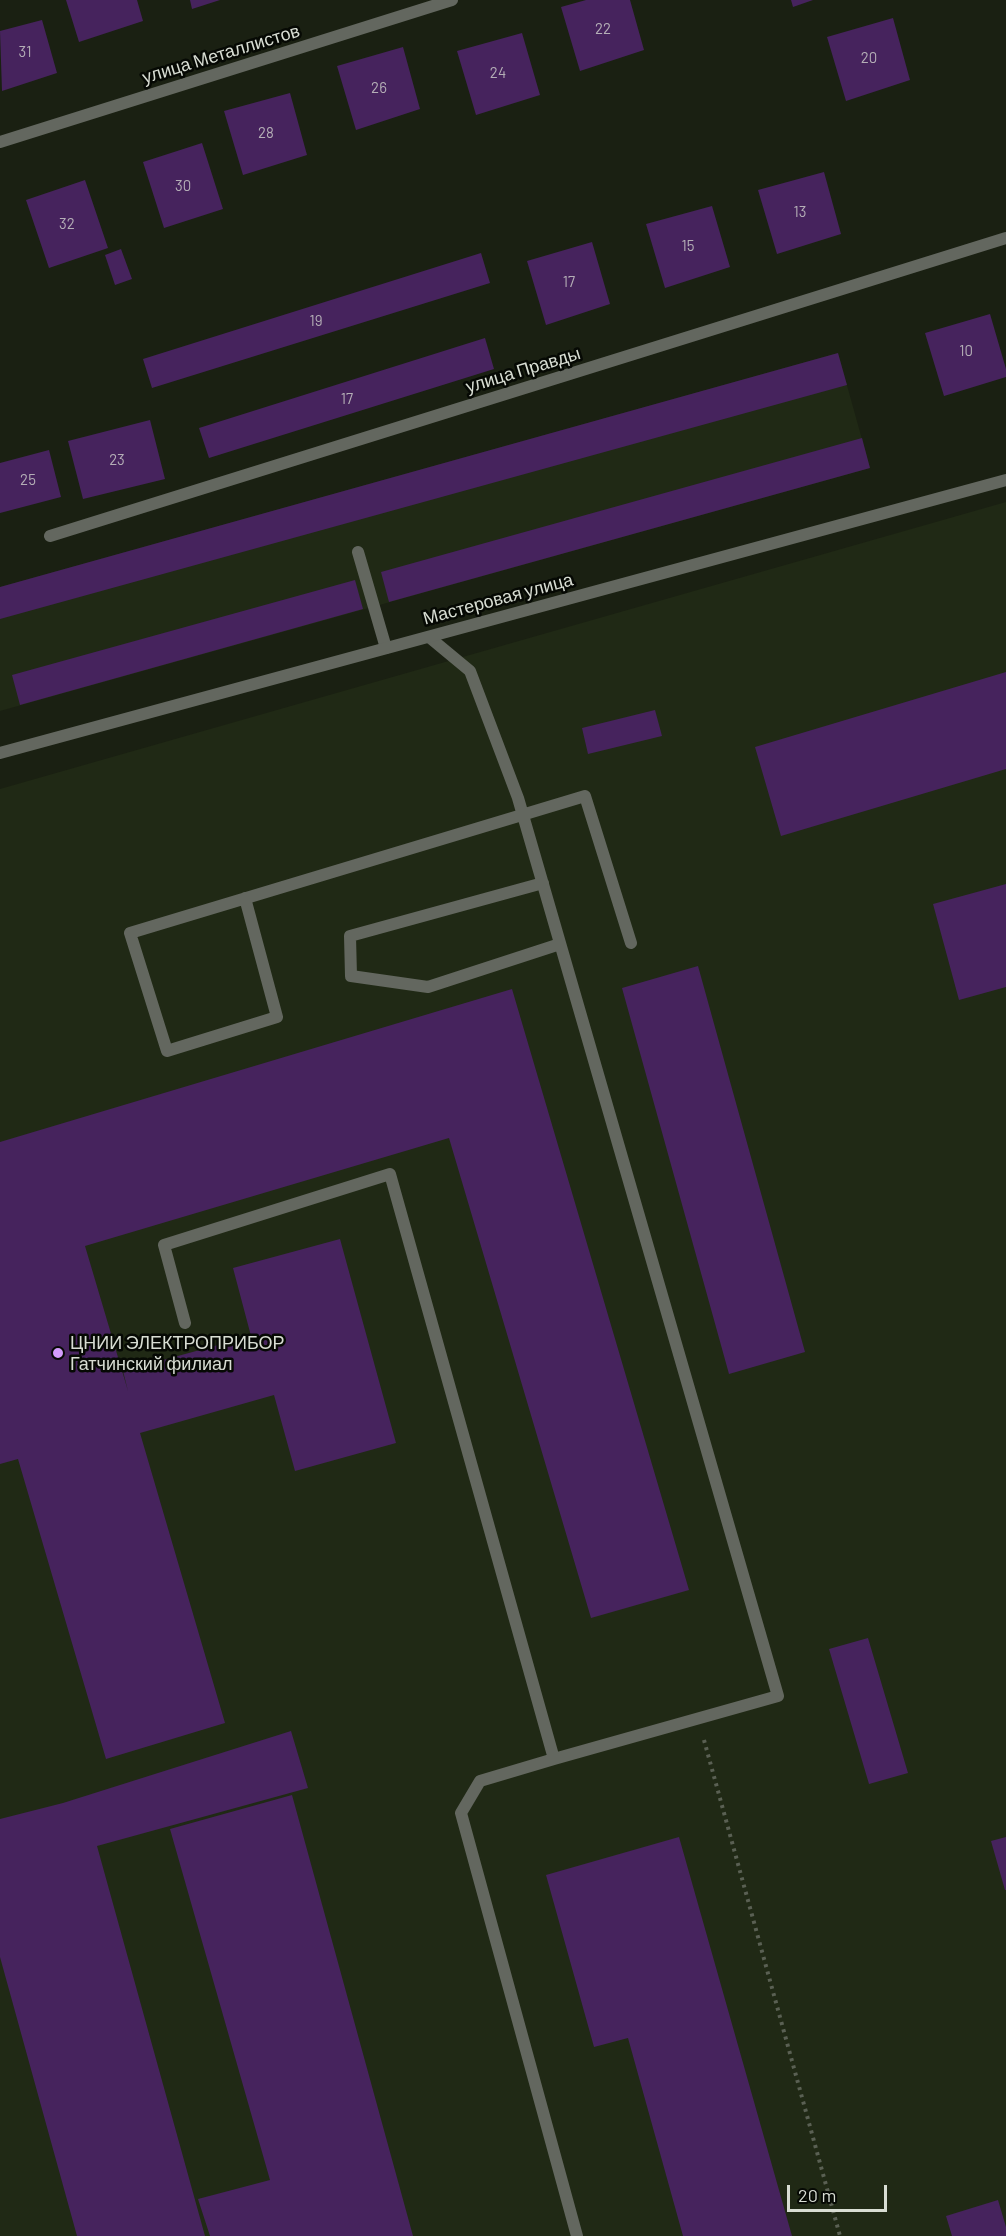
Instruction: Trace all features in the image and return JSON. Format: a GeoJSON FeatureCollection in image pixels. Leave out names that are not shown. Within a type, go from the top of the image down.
{"type":"FeatureCollection","features":[{"type":"Feature","properties":{"kind":"street","name":"улица Металлистов"},"geometry":{"type":"LineString","coordinates":[[0,142],[452,0]]}},
{"type":"Feature","properties":{"kind":"street","name":"улица Правды"},"geometry":{"type":"LineString","coordinates":[[50,536],[1006,238]]}},
{"type":"Feature","properties":{"kind":"street","name":"Мастеровая улица"},"geometry":{"type":"LineString","coordinates":[[0,753],[1006,480]]}},
{"type":"Feature","properties":{"kind":"street"},"geometry":{"type":"LineString","coordinates":[[358,552],[386,648]]}},
{"type":"Feature","properties":{"kind":"street"},"geometry":{"type":"LineString","coordinates":[[429,637],[471,671],[523,814],[778,1696],[480,1781],[461,1813],[577,2236]]}},
{"type":"Feature","properties":{"kind":"street"},"geometry":{"type":"LineString","coordinates":[[245,898],[277,1017],[166,1051],[130,933],[245,898],[523,814],[585,796],[631,943]]}},
{"type":"Feature","properties":{"kind":"street"},"geometry":{"type":"LineString","coordinates":[[543,883],[350,936],[351,976],[428,987],[560,944]]}},
{"type":"Feature","properties":{"kind":"street"},"geometry":{"type":"LineString","coordinates":[[185,1323],[164,1245],[390,1174],[554,1759]]}},
{"type":"Feature","properties":{"kind":"path"},"geometry":{"type":"LineString","coordinates":[[698,1719],[840,2236]]}},
{"type":"Feature","properties":{"kind":"shaded area"},"geometry":{"type":"Polygon","coordinates":[[[838,353],[870,468],[0,711],[0,587],[838,353]]]}},
{"type":"Feature","properties":{"kind":"shaded area"},"geometry":{"type":"Polygon","coordinates":[[[1006,502],[1006,2236],[0,2236],[0,789],[1006,502]]]}},
{"type":"Feature","properties":{"kind":"building"},"geometry":{"type":"Polygon","coordinates":[[[66,0],[137,0],[143,21],[79,42],[66,0]]]}},
{"type":"Feature","properties":{"kind":"building"},"geometry":{"type":"Polygon","coordinates":[[[190,0],[220,0],[192,9],[190,0]]]}},
{"type":"Feature","properties":{"kind":"building"},"geometry":{"type":"Polygon","coordinates":[[[586,0],[630,0],[644,50],[580,71],[561,7],[586,0]]]}},
{"type":"Feature","properties":{"kind":"building"},"geometry":{"type":"Polygon","coordinates":[[[791,0],[813,0],[793,7],[791,0]]]}},
{"type":"Feature","properties":{"kind":"building"},"geometry":{"type":"Polygon","coordinates":[[[893,18],[910,80],[846,101],[827,37],[893,18]]]}},
{"type":"Feature","properties":{"kind":"building"},"geometry":{"type":"Polygon","coordinates":[[[42,20],[57,73],[2,91],[0,31],[42,20]]]}},
{"type":"Feature","properties":{"kind":"building"},"geometry":{"type":"Polygon","coordinates":[[[522,33],[540,95],[476,115],[457,51],[522,33]]]}},
{"type":"Feature","properties":{"kind":"building"},"geometry":{"type":"Polygon","coordinates":[[[403,47],[420,109],[356,130],[337,66],[403,47]]]}},
{"type":"Feature","properties":{"kind":"building"},"geometry":{"type":"Polygon","coordinates":[[[290,93],[307,155],[243,175],[224,111],[290,93]]]}},
{"type":"Feature","properties":{"kind":"building"},"geometry":{"type":"Polygon","coordinates":[[[202,143],[223,209],[164,228],[143,162],[202,143]]]}},
{"type":"Feature","properties":{"kind":"building"},"geometry":{"type":"Polygon","coordinates":[[[824,172],[841,234],[777,254],[758,190],[824,172]]]}},
{"type":"Feature","properties":{"kind":"building"},"geometry":{"type":"Polygon","coordinates":[[[85,180],[108,248],[49,268],[26,200],[85,180]]]}},
{"type":"Feature","properties":{"kind":"building"},"geometry":{"type":"Polygon","coordinates":[[[712,206],[730,267],[665,288],[646,224],[712,206]]]}},
{"type":"Feature","properties":{"kind":"building"},"geometry":{"type":"Polygon","coordinates":[[[592,242],[610,304],[546,325],[527,261],[592,242]]]}},
{"type":"Feature","properties":{"kind":"building"},"geometry":{"type":"Polygon","coordinates":[[[121,249],[132,279],[115,285],[105,255],[121,249]]]}},
{"type":"Feature","properties":{"kind":"building"},"geometry":{"type":"Polygon","coordinates":[[[481,253],[490,283],[152,388],[143,359],[481,253]]]}},
{"type":"Feature","properties":{"kind":"building"},"geometry":{"type":"Polygon","coordinates":[[[990,314],[1006,369],[1006,377],[944,396],[925,333],[990,314]]]}},
{"type":"Feature","properties":{"kind":"building"},"geometry":{"type":"Polygon","coordinates":[[[485,338],[494,369],[209,458],[199,428],[485,338]]]}},
{"type":"Feature","properties":{"kind":"building"},"geometry":{"type":"Polygon","coordinates":[[[838,353],[847,385],[0,619],[0,587],[838,353]]]}},
{"type":"Feature","properties":{"kind":"building"},"geometry":{"type":"Polygon","coordinates":[[[150,420],[165,479],[83,499],[68,441],[150,420]]]}},
{"type":"Feature","properties":{"kind":"building"},"geometry":{"type":"Polygon","coordinates":[[[862,438],[870,468],[389,602],[381,572],[862,438]]]}},
{"type":"Feature","properties":{"kind":"building"},"geometry":{"type":"Polygon","coordinates":[[[49,450],[61,497],[0,513],[0,463],[49,450]]]}},
{"type":"Feature","properties":{"kind":"building"},"geometry":{"type":"Polygon","coordinates":[[[355,580],[363,609],[20,705],[12,675],[355,580]]]}},
{"type":"Feature","properties":{"kind":"building"},"geometry":{"type":"Polygon","coordinates":[[[1006,672],[1006,769],[781,836],[755,747],[1006,672]]]}},
{"type":"Feature","properties":{"kind":"building"},"geometry":{"type":"Polygon","coordinates":[[[655,710],[662,736],[588,754],[582,728],[655,710]]]}},
{"type":"Feature","properties":{"kind":"building"},"geometry":{"type":"Polygon","coordinates":[[[1006,884],[1006,987],[959,1000],[933,904],[1006,884]]]}},
{"type":"Feature","properties":{"kind":"building"},"geometry":{"type":"Polygon","coordinates":[[[698,966],[805,1352],[729,1374],[622,988],[698,966]]]}},
{"type":"Feature","properties":{"kind":"building","name":"ЦНИИ ЭЛЕКТРОПРИБОР Гатчинский филиал"},"geometry":{"type":"Polygon","coordinates":[[[512,989],[689,1590],[591,1618],[449,1138],[85,1246],[128,1391],[123,1371],[251,1336],[233,1268],[340,1239],[396,1443],[295,1471],[274,1395],[140,1433],[225,1723],[106,1759],[18,1459],[0,1464],[0,1142],[512,989]]]}},
{"type":"Feature","properties":{"kind":"building"},"geometry":{"type":"Polygon","coordinates":[[[868,1638],[908,1773],[869,1784],[829,1649],[868,1638]]]}},
{"type":"Feature","properties":{"kind":"building"},"geometry":{"type":"Polygon","coordinates":[[[291,1731],[308,1788],[97,1846],[205,2236],[77,2236],[0,1957],[0,1819],[63,1803],[291,1731]]]}},
{"type":"Feature","properties":{"kind":"building"},"geometry":{"type":"Polygon","coordinates":[[[292,1795],[413,2236],[210,2236],[198,2199],[270,2180],[170,1829],[292,1795]]]}},
{"type":"Feature","properties":{"kind":"building"},"geometry":{"type":"Polygon","coordinates":[[[679,1837],[792,2236],[683,2236],[628,2038],[594,2047],[546,1875],[679,1837]]]}},
{"type":"Feature","properties":{"kind":"building"},"geometry":{"type":"Polygon","coordinates":[[[1006,1837],[1006,1890],[1005,1890],[991,1841],[1006,1837]]]}},
{"type":"Feature","properties":{"kind":"building"},"geometry":{"type":"Polygon","coordinates":[[[998,2200],[1006,2227],[1006,2236],[952,2236],[946,2216],[998,2200]]]}},
{"type":"Feature","properties":{"kind":"place","name":"ЦНИИ ЭЛЕКТРОПРИБОР Гатчинский филиал"},"geometry":{"type":"Point","coordinates":[58,1353]}}]}
